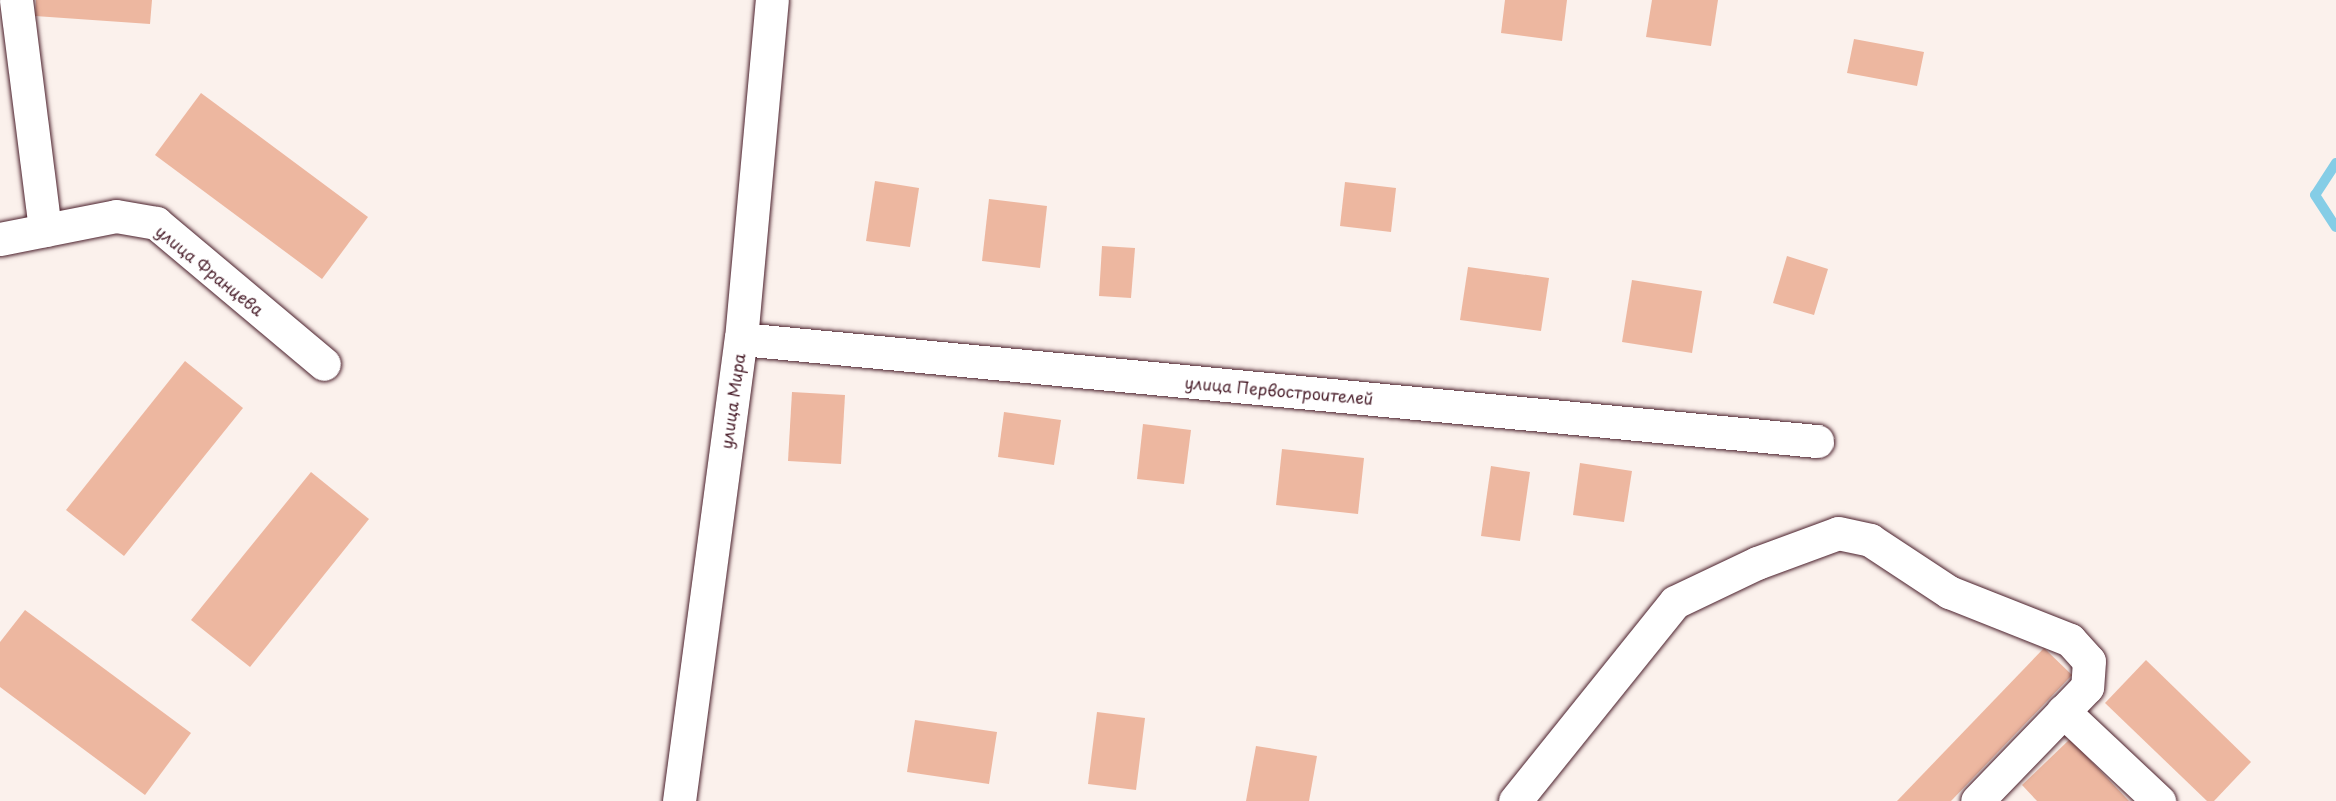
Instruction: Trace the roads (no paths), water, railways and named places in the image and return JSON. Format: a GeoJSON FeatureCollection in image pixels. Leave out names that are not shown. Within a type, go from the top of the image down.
{"type":"FeatureCollection","features":[{"type":"Feature","properties":{"kind":"street"},"geometry":{"type":"LineString","coordinates":[[16,0],[45,230]]}},
{"type":"Feature","properties":{"kind":"street","name":"улица Мира"},"geometry":{"type":"LineString","coordinates":[[680,801],[741,339],[772,0]]}},
{"type":"Feature","properties":{"kind":"street","name":"улица Францева"},"geometry":{"type":"LineString","coordinates":[[0,239],[116,216],[156,224],[324,363]]}},
{"type":"Feature","properties":{"kind":"street","name":"улица Первостроителей"},"geometry":{"type":"LineString","coordinates":[[741,339],[1816,441]]}},
{"type":"Feature","properties":{"kind":"street"},"geometry":{"type":"LineString","coordinates":[[1515,801],[1674,602],[1758,563],[1838,533],[1870,540],[1950,592],[2070,640],[2089,661],[2086,687],[1992,796]]}},
{"type":"Feature","properties":{"kind":"street"},"geometry":{"type":"LineString","coordinates":[[2063,711],[2159,801]]}},
{"type":"Feature","properties":{"kind":"waterway"},"geometry":{"type":"LineString","coordinates":[[2336,163],[2315,195],[2336,227]]}}]}
